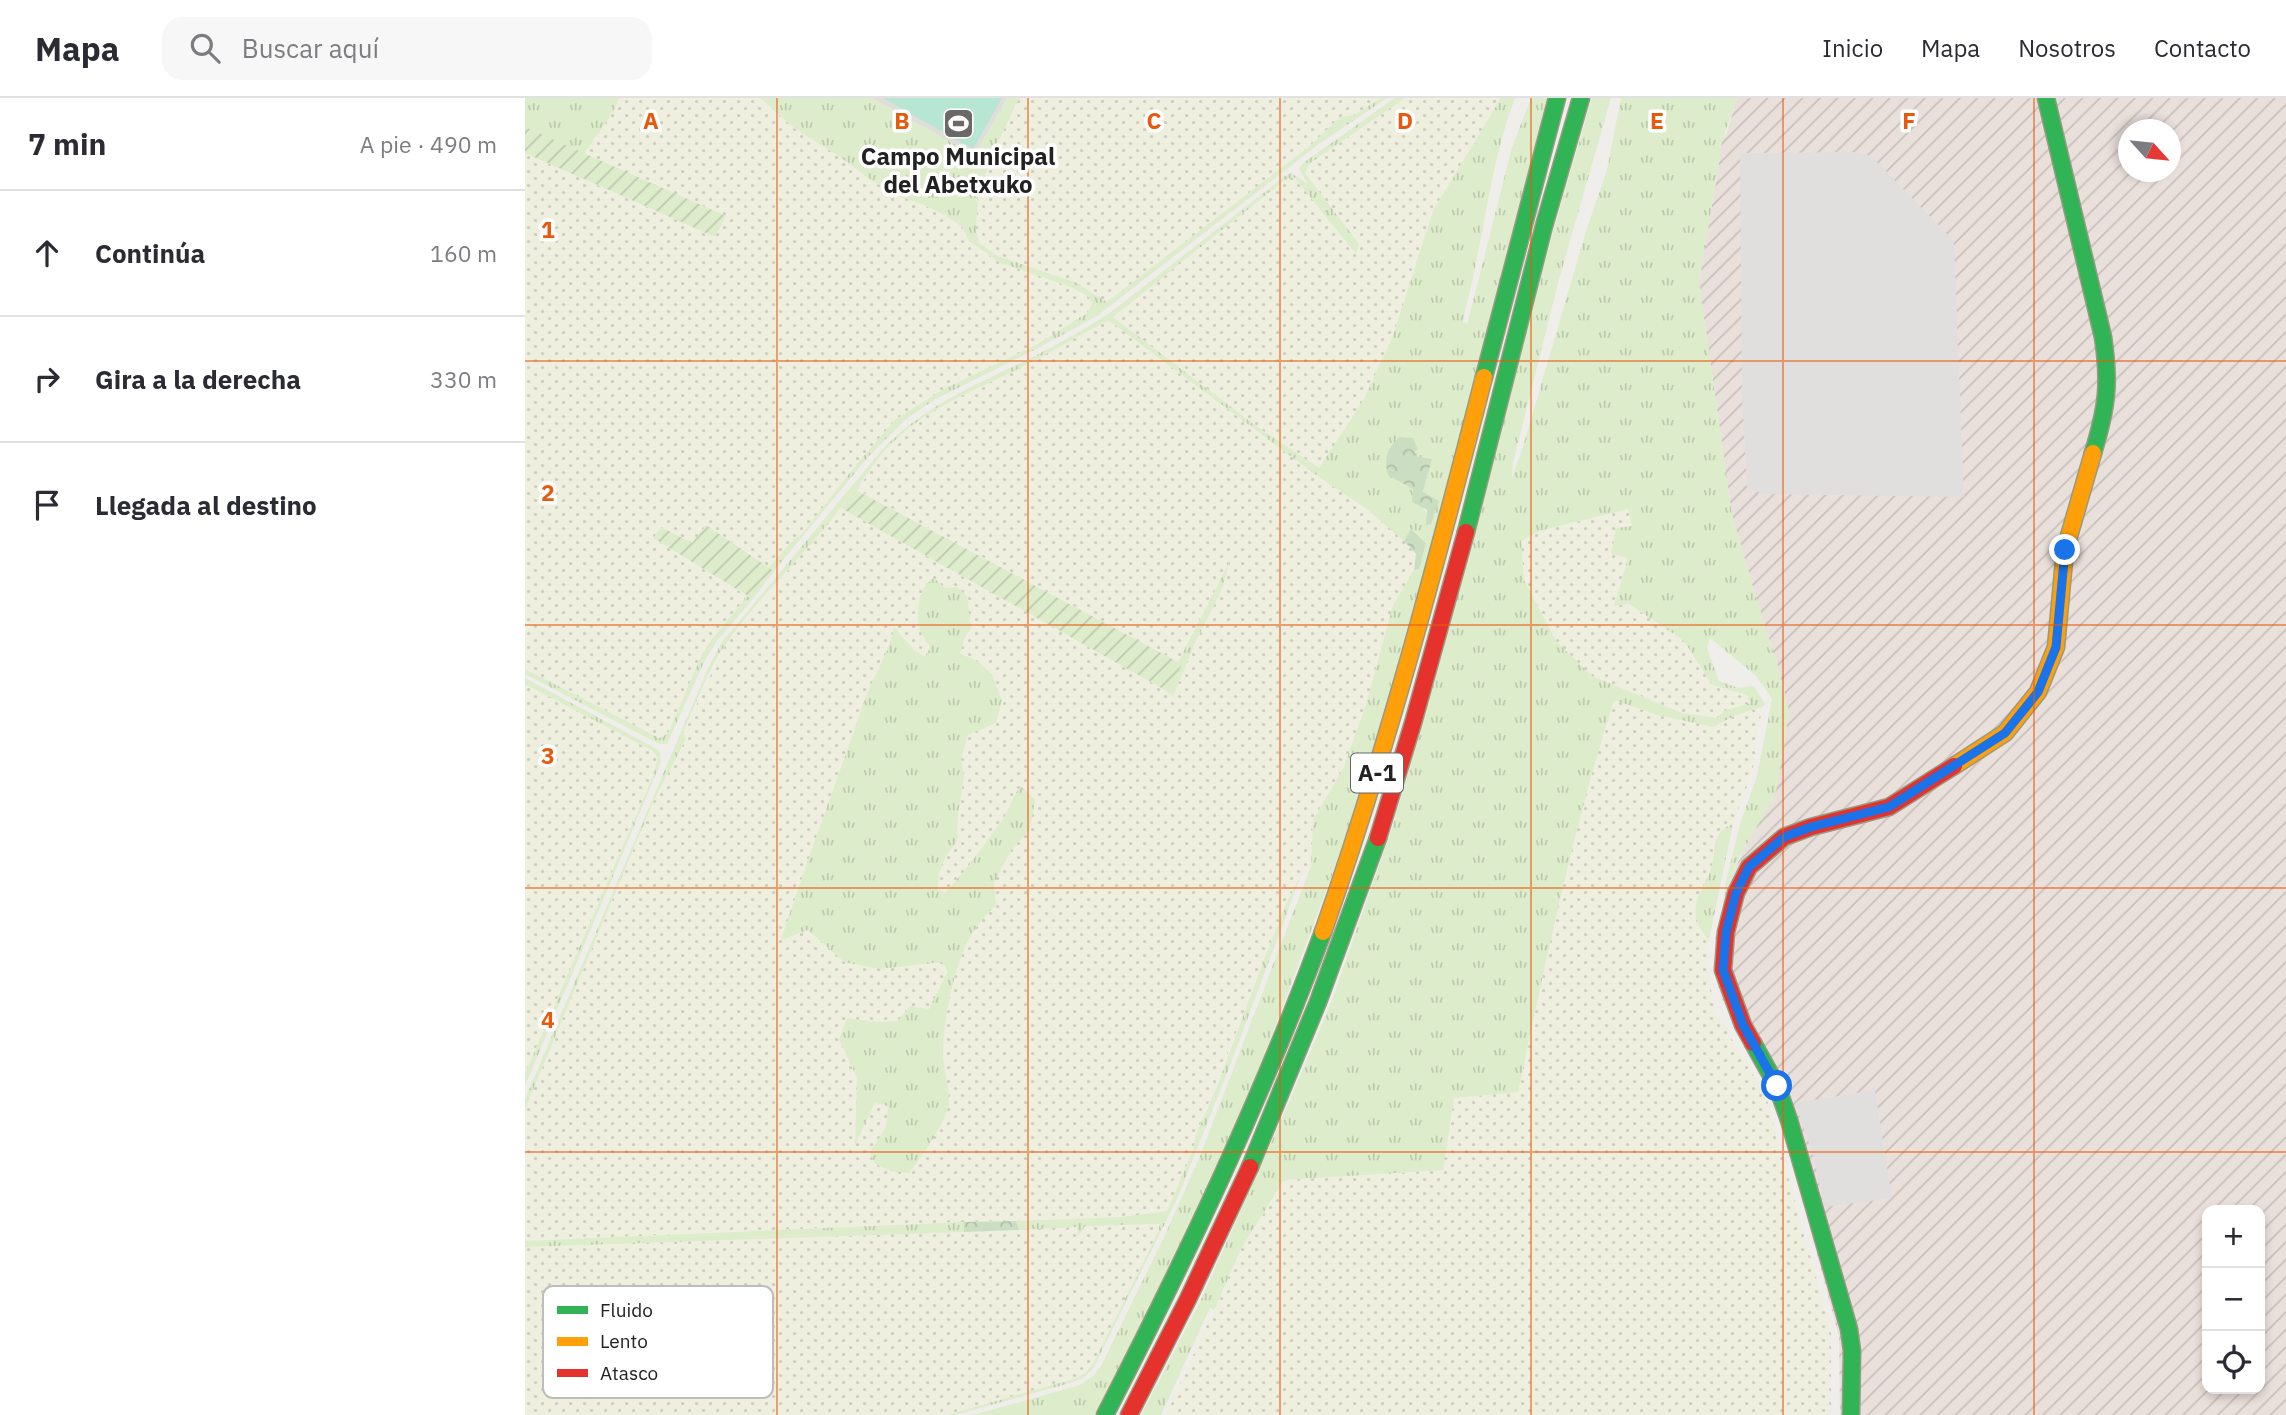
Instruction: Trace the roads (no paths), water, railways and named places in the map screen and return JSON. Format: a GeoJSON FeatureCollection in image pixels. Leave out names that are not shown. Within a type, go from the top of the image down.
{"type":"FeatureCollection","features":[{"type":"Feature","properties":{"kind":"main road","name":"A-1"},"geometry":{"type":"LineString","coordinates":[[1105,1415],[1153,1324],[1214,1196],[1271,1063],[1343,873],[1377,770],[1418,629],[1557,98]]}},
{"type":"Feature","properties":{"kind":"main road","name":"A-1"},"geometry":{"type":"LineString","coordinates":[[1129,1415],[1173,1332],[1235,1202],[1321,994],[1361,888],[1398,779],[1439,637],[1539,246],[1581,98]]}},
{"type":"Feature","properties":{"kind":"main road"},"geometry":{"type":"LineString","coordinates":[[1851,1415],[1852,1351],[1849,1329],[1781,1097],[1743,1025],[1723,970],[1726,932],[1736,893],[1749,867],[1784,837],[1811,827],[1889,807],[2005,733],[2038,692],[2056,647],[2065,550],[2105,414],[2108,372],[2103,337],[2046,98]]}},
{"type":"Feature","properties":{"kind":"place","name":"Campo Municipal del Abetxuko"},"geometry":{"type":"Point","coordinates":[958,123]}}]}
